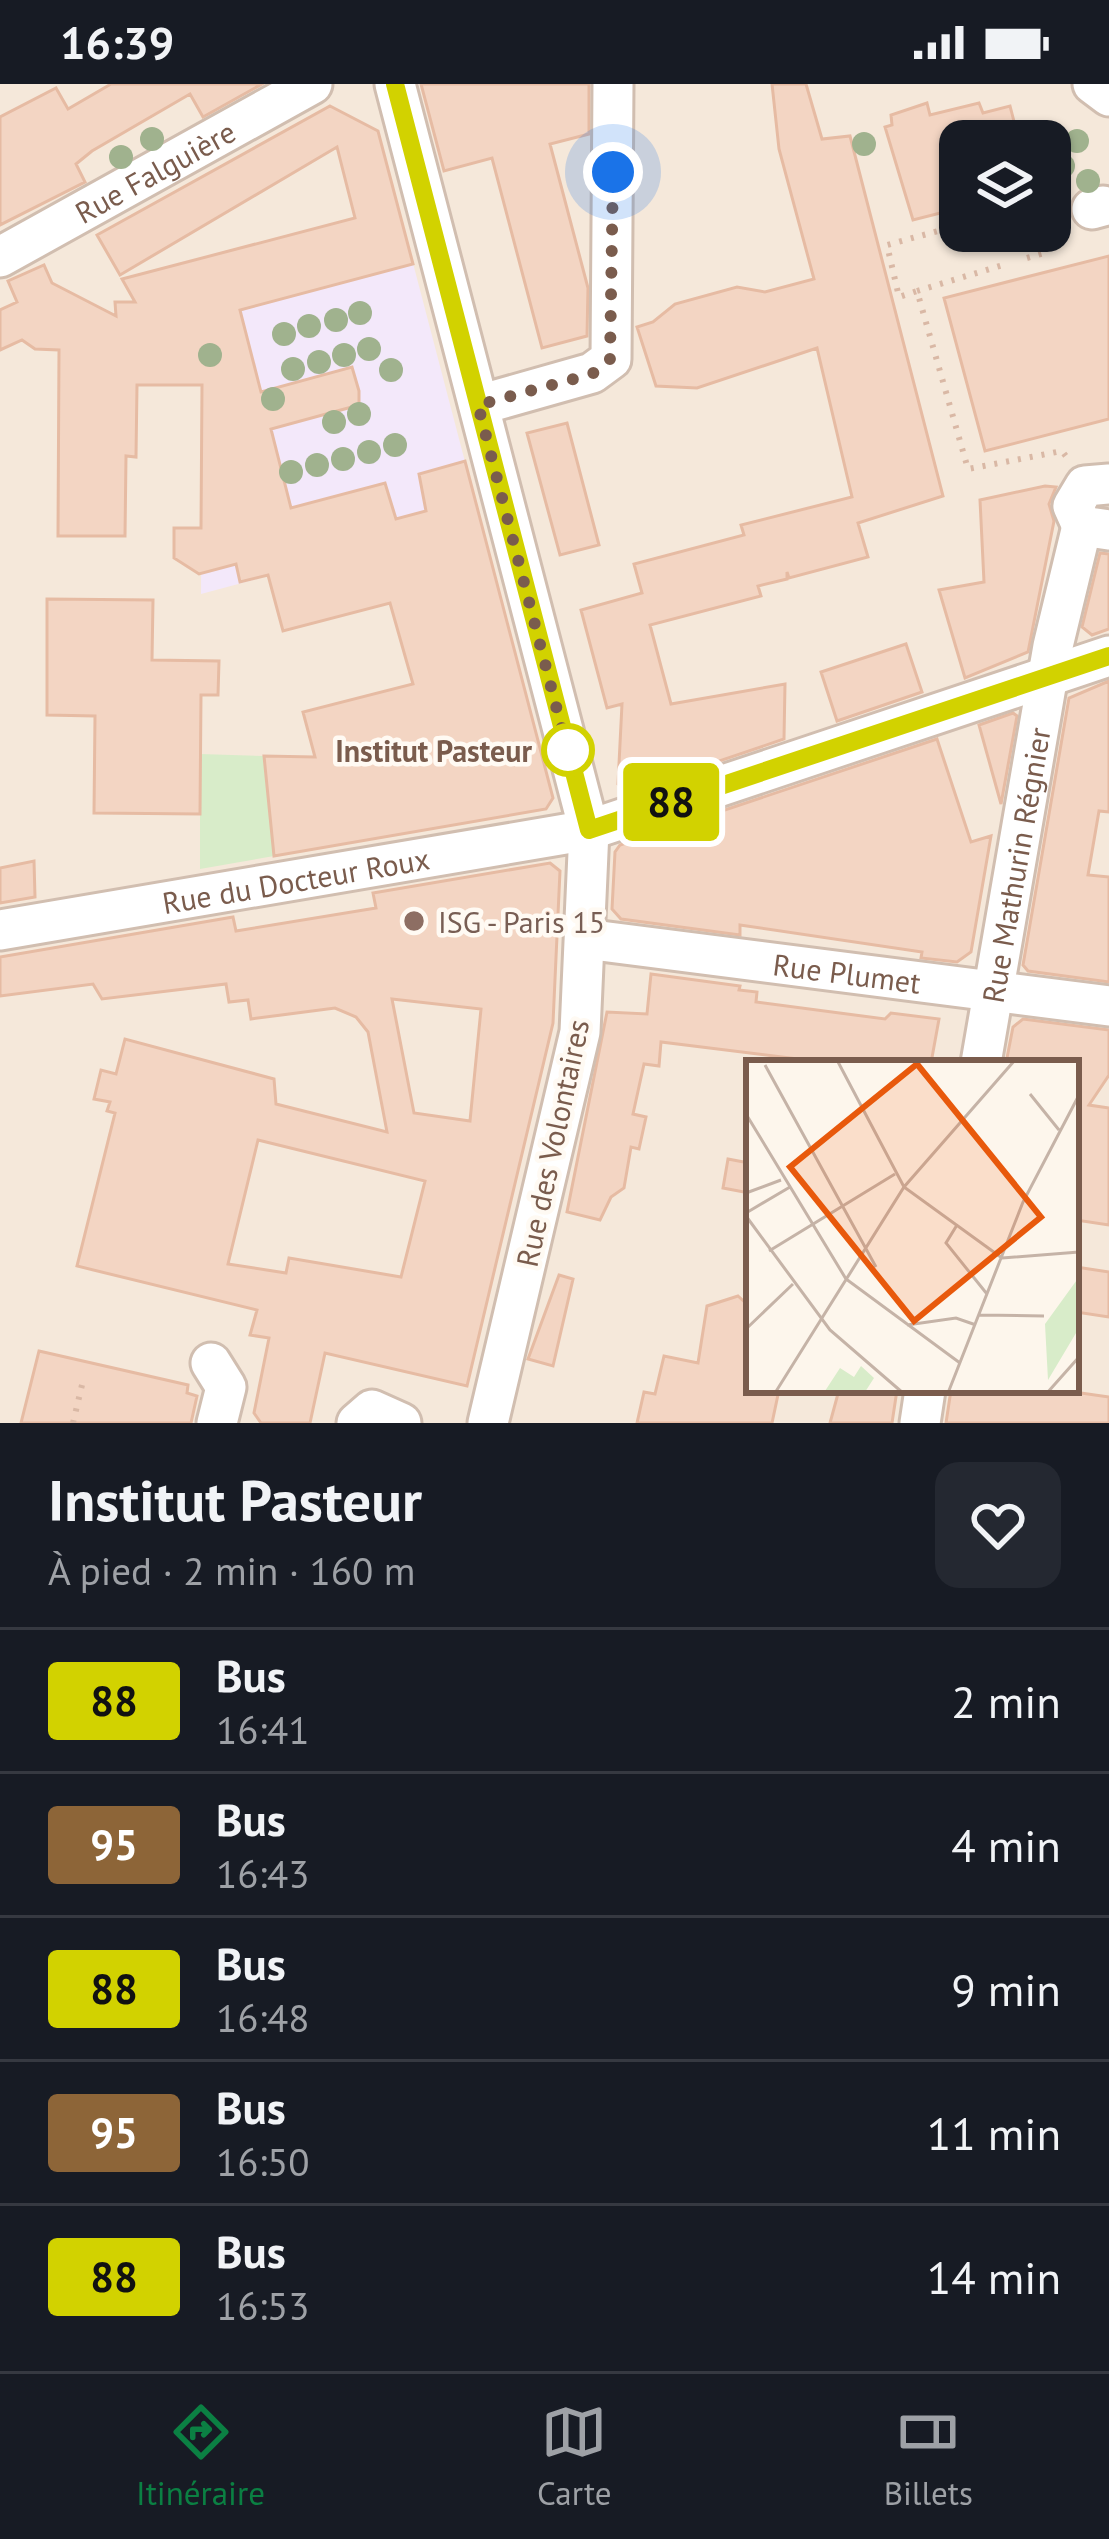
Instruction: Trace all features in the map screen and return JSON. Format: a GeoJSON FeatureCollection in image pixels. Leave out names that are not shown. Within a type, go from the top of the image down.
{"type":"FeatureCollection","features":[{"type":"Feature","properties":{"kind":"street","name":"Rue Falguière"},"geometry":{"type":"LineString","coordinates":[[0,257],[312,84]]}},
{"type":"Feature","properties":{"kind":"street","name":"Rue des Volontaires"},"geometry":{"type":"LineString","coordinates":[[395,84],[589,830],[580,1032],[488,1423]]}},
{"type":"Feature","properties":{"kind":"street"},"geometry":{"type":"LineString","coordinates":[[478,405],[592,374],[610,359],[613,84]]}},
{"type":"Feature","properties":{"kind":"street"},"geometry":{"type":"LineString","coordinates":[[1093,84],[1109,96]]}},
{"type":"Feature","properties":{"kind":"street","name":"Rue Mathurin Régnier"},"geometry":{"type":"LineString","coordinates":[[982,1060],[1076,534],[1096,528],[1073,506],[1079,491],[1100,484]]}},
{"type":"Feature","properties":{"kind":"street","name":"Rue du Docteur Roux"},"geometry":{"type":"LineString","coordinates":[[0,930],[589,830],[1109,656]]}},
{"type":"Feature","properties":{"kind":"street","name":"Rue Plumet"},"geometry":{"type":"LineString","coordinates":[[585,939],[1109,1006]]}},
{"type":"Feature","properties":{"kind":"street"},"geometry":{"type":"LineString","coordinates":[[211,1363],[226,1388],[218,1423]]}},
{"type":"Feature","properties":{"kind":"street"},"geometry":{"type":"LineString","coordinates":[[920,1423],[925,1393]]}},
{"type":"Feature","properties":{"kind":"street"},"geometry":{"type":"LineString","coordinates":[[357,1423],[372,1410],[401,1423]]}},
{"type":"Feature","properties":{"kind":"path"},"geometry":{"type":"LineString","coordinates":[[939,231],[887,245],[899,297],[1004,266]]}},
{"type":"Feature","properties":{"kind":"path"},"geometry":{"type":"LineString","coordinates":[[1027,258],[1048,252]]}},
{"type":"Feature","properties":{"kind":"path"},"geometry":{"type":"LineString","coordinates":[[917,291],[968,469],[1062,451],[1100,484]]}},
{"type":"Feature","properties":{"kind":"path"},"geometry":{"type":"LineString","coordinates":[[73,1423],[82,1384]]}},
{"type":"Feature","properties":{"kind":"shaded area"},"geometry":{"type":"Polygon","coordinates":[[[0,84],[1109,84],[1109,1423],[0,1423],[0,84]]]}},
{"type":"Feature","properties":{"kind":"shaded area"},"geometry":{"type":"Polygon","coordinates":[[[398,206],[480,519],[201,594],[203,258],[398,206]]]}},
{"type":"Feature","properties":{"kind":"green space"},"geometry":{"type":"Polygon","coordinates":[[[200,754],[264,756],[274,856],[200,869],[200,754]]]}},
{"type":"Feature","properties":{"kind":"building"},"geometry":{"type":"Polygon","coordinates":[[[111,84],[262,84],[203,117],[190,94],[76,164],[85,182],[0,225],[0,117],[56,88],[68,109],[111,84]]]}},
{"type":"Feature","properties":{"kind":"building"},"geometry":{"type":"Polygon","coordinates":[[[421,84],[589,84],[589,134],[550,144],[588,288],[587,336],[542,348],[492,158],[444,171],[421,84]]]}},
{"type":"Feature","properties":{"kind":"building"},"geometry":{"type":"Polygon","coordinates":[[[772,84],[806,84],[822,139],[850,136],[943,496],[858,523],[868,557],[789,578],[787,572],[787,579],[758,586],[761,596],[650,625],[671,704],[785,684],[784,739],[628,792],[618,784],[622,704],[607,708],[581,610],[642,593],[634,564],[744,535],[741,525],[852,497],[817,348],[697,388],[656,386],[637,327],[653,322],[675,304],[737,287],[765,292],[814,279],[779,149],[772,84]]]}},
{"type":"Feature","properties":{"kind":"building"},"geometry":{"type":"Polygon","coordinates":[[[927,103],[930,115],[979,103],[983,113],[1010,106],[1014,120],[939,120],[939,213],[913,220],[885,127],[892,125],[891,115],[927,103]]]}},
{"type":"Feature","properties":{"kind":"building"},"geometry":{"type":"Polygon","coordinates":[[[330,106],[378,131],[413,264],[240,310],[261,392],[352,367],[359,391],[359,405],[271,429],[291,508],[385,483],[396,519],[426,511],[419,474],[465,461],[553,798],[546,809],[274,856],[264,756],[315,757],[303,712],[413,684],[390,603],[283,631],[268,575],[240,582],[236,564],[199,574],[174,558],[174,528],[201,528],[202,385],[137,385],[136,457],[126,456],[125,536],[58,536],[59,350],[35,349],[22,340],[0,350],[0,310],[17,302],[8,281],[44,265],[52,283],[116,316],[115,302],[135,302],[122,279],[355,218],[337,147],[120,275],[97,235],[330,106]]]}},
{"type":"Feature","properties":{"kind":"building"},"geometry":{"type":"Polygon","coordinates":[[[1109,256],[1109,419],[985,451],[944,298],[1109,256]]]}},
{"type":"Feature","properties":{"kind":"building"},"geometry":{"type":"Polygon","coordinates":[[[567,423],[599,545],[560,555],[527,433],[567,423]]]}},
{"type":"Feature","properties":{"kind":"building"},"geometry":{"type":"Polygon","coordinates":[[[1056,487],[1049,504],[1054,521],[1028,652],[965,678],[939,590],[984,582],[980,500],[1056,487]]]}},
{"type":"Feature","properties":{"kind":"building"},"geometry":{"type":"Polygon","coordinates":[[[1100,553],[1109,554],[1109,629],[1092,635],[1082,627],[1100,553]]]}},
{"type":"Feature","properties":{"kind":"building"},"geometry":{"type":"Polygon","coordinates":[[[47,599],[153,600],[152,660],[219,661],[218,695],[201,695],[200,814],[94,813],[95,716],[47,715],[47,599]]]}},
{"type":"Feature","properties":{"kind":"building"},"geometry":{"type":"Polygon","coordinates":[[[906,644],[922,692],[837,721],[821,672],[906,644]]]}},
{"type":"Feature","properties":{"kind":"building"},"geometry":{"type":"Polygon","coordinates":[[[1109,681],[1109,812],[1099,811],[1088,875],[1109,877],[1109,982],[1028,971],[1023,965],[1069,698],[1109,681]]]}},
{"type":"Feature","properties":{"kind":"building"},"geometry":{"type":"Polygon","coordinates":[[[1013,713],[1017,716],[1001,804],[979,725],[1013,713]]]}},
{"type":"Feature","properties":{"kind":"building"},"geometry":{"type":"Polygon","coordinates":[[[937,739],[971,842],[991,836],[971,952],[957,962],[921,958],[922,952],[740,925],[740,935],[621,919],[612,909],[615,852],[620,845],[937,739]]]}},
{"type":"Feature","properties":{"kind":"building"},"geometry":{"type":"Polygon","coordinates":[[[34,861],[35,897],[0,903],[0,868],[34,861]]]}},
{"type":"Feature","properties":{"kind":"building"},"geometry":{"type":"Polygon","coordinates":[[[550,863],[560,871],[553,1023],[467,1386],[325,1353],[310,1423],[261,1423],[254,1413],[269,1338],[250,1335],[257,1310],[77,1266],[115,1113],[107,1111],[110,1102],[94,1099],[101,1070],[116,1074],[125,1039],[274,1079],[276,1104],[387,1132],[368,1032],[356,1017],[335,1008],[251,1019],[248,1000],[229,1002],[226,984],[102,999],[93,984],[0,996],[0,957],[233,917],[236,931],[376,908],[373,893],[550,863]],[[392,999],[414,1113],[470,1121],[481,1009],[392,999]],[[258,1140],[228,1264],[286,1273],[289,1258],[401,1277],[425,1181],[258,1140]]]}},
{"type":"Feature","properties":{"kind":"building"},"geometry":{"type":"Polygon","coordinates":[[[651,974],[740,986],[739,990],[757,992],[756,1002],[885,1019],[891,1013],[939,1019],[932,1060],[806,1060],[661,1042],[659,1066],[644,1064],[633,1114],[646,1117],[639,1149],[631,1147],[624,1188],[611,1197],[600,1220],[567,1212],[607,1012],[647,1014],[651,974]]]}},
{"type":"Feature","properties":{"kind":"building"},"geometry":{"type":"Polygon","coordinates":[[[1023,1019],[1109,1030],[1109,1075],[1089,1105],[1109,1108],[1109,1225],[1079,1220],[1079,1060],[1007,1060],[1013,1027],[1023,1019]]]}},
{"type":"Feature","properties":{"kind":"building"},"geometry":{"type":"Polygon","coordinates":[[[728,1159],[746,1162],[746,1192],[723,1188],[728,1159]]]}},
{"type":"Feature","properties":{"kind":"building"},"geometry":{"type":"Polygon","coordinates":[[[1079,1267],[1109,1272],[1109,1317],[1079,1312],[1079,1267]]]}},
{"type":"Feature","properties":{"kind":"building"},"geometry":{"type":"Polygon","coordinates":[[[559,1275],[573,1279],[553,1366],[528,1359],[559,1275]]]}},
{"type":"Feature","properties":{"kind":"building"},"geometry":{"type":"Polygon","coordinates":[[[738,1296],[746,1303],[746,1393],[778,1393],[772,1423],[637,1423],[644,1392],[655,1394],[664,1356],[698,1363],[707,1306],[738,1296]]]}},
{"type":"Feature","properties":{"kind":"building"},"geometry":{"type":"Polygon","coordinates":[[[39,1351],[188,1385],[187,1393],[197,1396],[191,1423],[21,1423],[39,1351]]]}},
{"type":"Feature","properties":{"kind":"building"},"geometry":{"type":"Polygon","coordinates":[[[838,1393],[897,1393],[892,1423],[830,1423],[838,1393]]]}},
{"type":"Feature","properties":{"kind":"building"},"geometry":{"type":"Polygon","coordinates":[[[951,1393],[1109,1397],[1109,1423],[946,1423],[951,1393]]]}},
{"type":"Feature","properties":{"kind":"bus line","name":"88"},"geometry":{"type":"LineString","coordinates":[[395,84],[589,830],[1109,656]]}},
{"type":"Feature","properties":{"kind":"place","name":"Institut Pasteur"},"geometry":{"type":"Point","coordinates":[568,750]}},
{"type":"Feature","properties":{"kind":"place","name":"ISG - Paris 15"},"geometry":{"type":"Point","coordinates":[414,921]}},
{"type":"Feature","properties":{"kind":"route"},"geometry":{"type":"LineString","coordinates":[[568,750],[570,760],[478,405],[592,374],[610,359],[613,172]]}}]}
